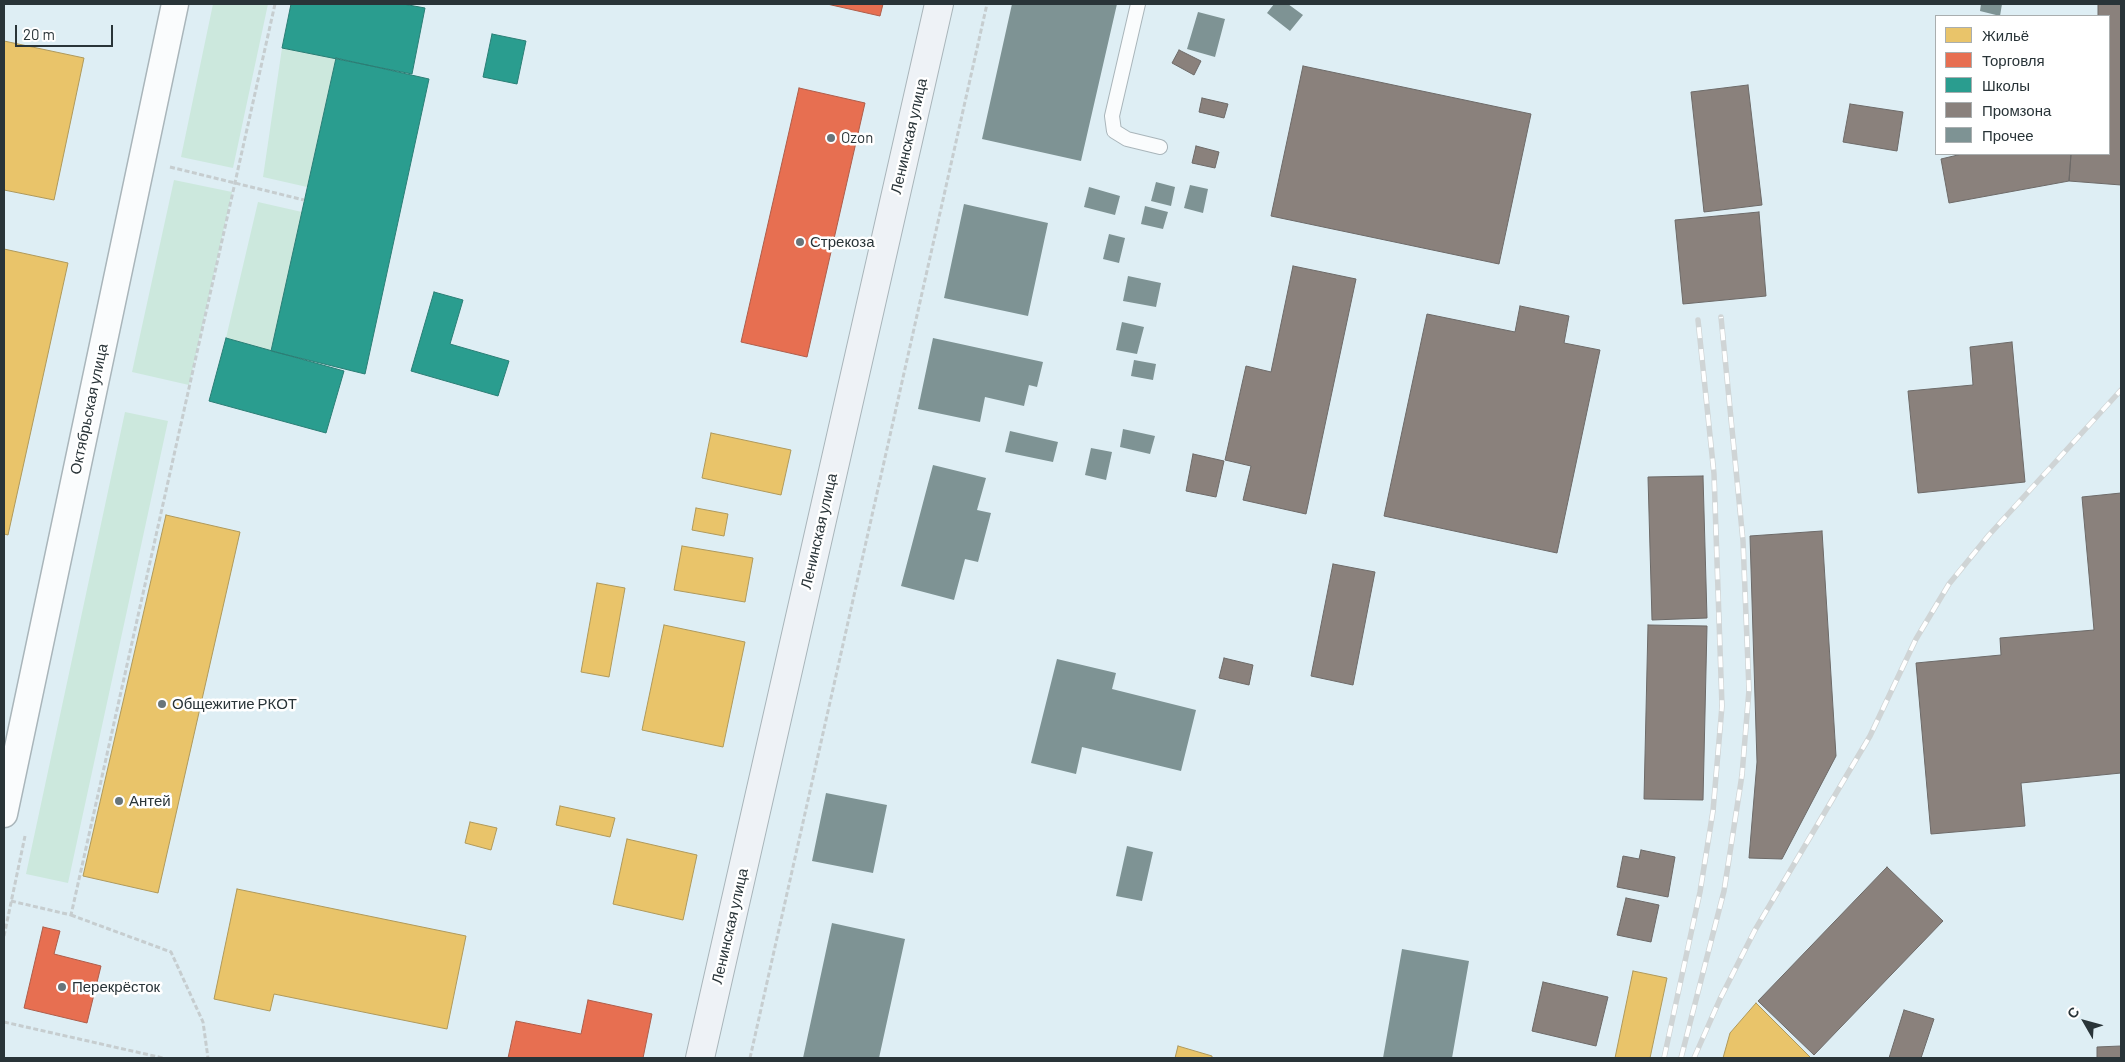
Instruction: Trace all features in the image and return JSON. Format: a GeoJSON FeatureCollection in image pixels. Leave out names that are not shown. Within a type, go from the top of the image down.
{"type":"FeatureCollection","features":[{"type":"Feature","properties":{"kind":"main road","name":"Ленинская улица"},"geometry":{"type":"LineString","coordinates":[[700,1058],[939,4]]}},
{"type":"Feature","properties":{"kind":"street","name":"Октябрьская улица"},"geometry":{"type":"LineString","coordinates":[[4,814],[175,4]]}},
{"type":"Feature","properties":{"kind":"lane"},"geometry":{"type":"LineString","coordinates":[[1138,4],[1112,116],[1114,131],[1127,139],[1160,147]]}},
{"type":"Feature","properties":{"kind":"path"},"geometry":{"type":"LineString","coordinates":[[71,915],[275,4]]}},
{"type":"Feature","properties":{"kind":"path"},"geometry":{"type":"LineString","coordinates":[[750,1058],[987,4]]}},
{"type":"Feature","properties":{"kind":"path"},"geometry":{"type":"LineString","coordinates":[[167,166],[304,200]]}},
{"type":"Feature","properties":{"kind":"path"},"geometry":{"type":"LineString","coordinates":[[11,900],[71,915],[171,952],[203,1022],[208,1058]]}},
{"type":"Feature","properties":{"kind":"path"},"geometry":{"type":"LineString","coordinates":[[4,1022],[163,1058]]}},
{"type":"Feature","properties":{"kind":"green space"},"geometry":{"type":"Polygon","coordinates":[[[213,4],[268,4],[233,168],[181,157],[213,4]]]}},
{"type":"Feature","properties":{"kind":"green space"},"geometry":{"type":"Polygon","coordinates":[[[282,48],[336,58],[307,187],[263,177],[282,48]]]}},
{"type":"Feature","properties":{"kind":"green space"},"geometry":{"type":"Polygon","coordinates":[[[174,180],[232,192],[189,385],[132,372],[174,180]]]}},
{"type":"Feature","properties":{"kind":"green space"},"geometry":{"type":"Polygon","coordinates":[[[258,202],[302,212],[271,351],[226,338],[258,202]]]}},
{"type":"Feature","properties":{"kind":"green space"},"geometry":{"type":"Polygon","coordinates":[[[125,412],[168,421],[68,883],[26,874],[125,412]]]}},
{"type":"Feature","properties":{"kind":"building: Жильё"},"geometry":{"type":"Polygon","coordinates":[[[4,41],[84,58],[54,200],[4,190],[4,41]]]}},
{"type":"Feature","properties":{"kind":"building: Жильё"},"geometry":{"type":"Polygon","coordinates":[[[4,249],[68,263],[8,535],[4,534],[4,249]]]}},
{"type":"Feature","properties":{"kind":"building: Жильё"},"geometry":{"type":"Polygon","coordinates":[[[711,433],[791,450],[781,495],[702,478],[711,433]]]}},
{"type":"Feature","properties":{"kind":"building: Жильё"},"geometry":{"type":"Polygon","coordinates":[[[696,508],[728,514],[724,536],[692,530],[696,508]]]}},
{"type":"Feature","properties":{"kind":"building: Жильё","name":"Общежитие РКОТ"},"geometry":{"type":"Polygon","coordinates":[[[166,515],[240,532],[158,893],[83,876],[166,515]]]}},
{"type":"Feature","properties":{"kind":"building: Жильё"},"geometry":{"type":"Polygon","coordinates":[[[682,546],[753,558],[745,602],[674,590],[682,546]]]}},
{"type":"Feature","properties":{"kind":"building: Жильё"},"geometry":{"type":"Polygon","coordinates":[[[597,583],[625,588],[609,677],[581,672],[597,583]]]}},
{"type":"Feature","properties":{"kind":"building: Жильё"},"geometry":{"type":"Polygon","coordinates":[[[664,625],[745,642],[723,747],[642,730],[664,625]]]}},
{"type":"Feature","properties":{"kind":"building: Жильё"},"geometry":{"type":"Polygon","coordinates":[[[560,806],[615,818],[610,837],[556,825],[560,806]]]}},
{"type":"Feature","properties":{"kind":"building: Жильё"},"geometry":{"type":"Polygon","coordinates":[[[470,822],[497,828],[491,850],[465,843],[470,822]]]}},
{"type":"Feature","properties":{"kind":"building: Жильё"},"geometry":{"type":"Polygon","coordinates":[[[627,839],[697,855],[683,920],[613,904],[627,839]]]}},
{"type":"Feature","properties":{"kind":"building: Жильё"},"geometry":{"type":"Polygon","coordinates":[[[237,889],[466,936],[447,1029],[274,994],[270,1011],[214,999],[237,889]]]}},
{"type":"Feature","properties":{"kind":"building: Жильё"},"geometry":{"type":"Polygon","coordinates":[[[1633,971],[1667,978],[1650,1058],[1615,1058],[1633,971]]]}},
{"type":"Feature","properties":{"kind":"building: Жильё"},"geometry":{"type":"Polygon","coordinates":[[[1756,1003],[1811,1058],[1723,1058],[1730,1033],[1756,1003]]]}},
{"type":"Feature","properties":{"kind":"building: Жильё"},"geometry":{"type":"Polygon","coordinates":[[[1178,1046],[1212,1056],[1212,1058],[1175,1058],[1178,1046]]]}},
{"type":"Feature","properties":{"kind":"building: Торговля"},"geometry":{"type":"Polygon","coordinates":[[[827,4],[883,4],[880,16],[827,4]]]}},
{"type":"Feature","properties":{"kind":"building: Торговля"},"geometry":{"type":"Polygon","coordinates":[[[799,88],[865,103],[807,357],[741,342],[799,88]]]}},
{"type":"Feature","properties":{"kind":"building: Торговля","name":"Перекрёсток"},"geometry":{"type":"Polygon","coordinates":[[[43,927],[60,931],[54,954],[101,966],[87,1023],[24,1008],[43,927]]]}},
{"type":"Feature","properties":{"kind":"building: Торговля"},"geometry":{"type":"Polygon","coordinates":[[[588,1000],[652,1014],[643,1058],[508,1058],[516,1021],[581,1034],[588,1000]]]}},
{"type":"Feature","properties":{"kind":"building: Школы"},"geometry":{"type":"Polygon","coordinates":[[[291,4],[403,4],[425,8],[412,74],[282,48],[291,4]]]}},
{"type":"Feature","properties":{"kind":"building: Школы"},"geometry":{"type":"Polygon","coordinates":[[[492,34],[526,41],[517,84],[483,77],[492,34]]]}},
{"type":"Feature","properties":{"kind":"building: Школы"},"geometry":{"type":"Polygon","coordinates":[[[336,58],[429,79],[365,374],[271,351],[336,58]]]}},
{"type":"Feature","properties":{"kind":"building: Школы"},"geometry":{"type":"Polygon","coordinates":[[[434,292],[463,300],[450,344],[509,361],[498,396],[411,371],[434,292]]]}},
{"type":"Feature","properties":{"kind":"building: Школы"},"geometry":{"type":"Polygon","coordinates":[[[226,338],[344,371],[326,433],[209,401],[226,338]]]}},
{"type":"Feature","properties":{"kind":"building: Промзона"},"geometry":{"type":"Polygon","coordinates":[[[2098,4],[2121,4],[2121,185],[2069,181],[2071,155],[2110,155],[2110,15],[2098,15],[2098,4]]]}},
{"type":"Feature","properties":{"kind":"building: Промзона"},"geometry":{"type":"Polygon","coordinates":[[[1179,50],[1201,61],[1194,75],[1172,63],[1179,50]]]}},
{"type":"Feature","properties":{"kind":"building: Промзона"},"geometry":{"type":"Polygon","coordinates":[[[1303,66],[1531,114],[1499,264],[1271,216],[1303,66]]]}},
{"type":"Feature","properties":{"kind":"building: Промзона"},"geometry":{"type":"Polygon","coordinates":[[[1748,85],[1762,205],[1704,212],[1691,92],[1748,85]]]}},
{"type":"Feature","properties":{"kind":"building: Промзона"},"geometry":{"type":"Polygon","coordinates":[[[1202,98],[1228,104],[1224,118],[1199,112],[1202,98]]]}},
{"type":"Feature","properties":{"kind":"building: Промзона"},"geometry":{"type":"Polygon","coordinates":[[[1850,104],[1903,112],[1897,151],[1843,142],[1850,104]]]}},
{"type":"Feature","properties":{"kind":"building: Промзона"},"geometry":{"type":"Polygon","coordinates":[[[1196,146],[1219,152],[1215,168],[1192,163],[1196,146]]]}},
{"type":"Feature","properties":{"kind":"building: Промзона"},"geometry":{"type":"Polygon","coordinates":[[[1958,155],[2071,155],[2069,181],[1949,203],[1941,159],[1958,155]]]}},
{"type":"Feature","properties":{"kind":"building: Промзона"},"geometry":{"type":"Polygon","coordinates":[[[1759,212],[1766,296],[1683,304],[1675,220],[1759,212]]]}},
{"type":"Feature","properties":{"kind":"building: Промзона"},"geometry":{"type":"Polygon","coordinates":[[[1293,266],[1356,279],[1306,514],[1243,500],[1251,466],[1225,460],[1246,366],[1271,372],[1293,266]]]}},
{"type":"Feature","properties":{"kind":"building: Промзона"},"geometry":{"type":"Polygon","coordinates":[[[1520,306],[1569,316],[1564,343],[1600,350],[1557,553],[1384,516],[1427,314],[1515,332],[1520,306]]]}},
{"type":"Feature","properties":{"kind":"building: Промзона"},"geometry":{"type":"Polygon","coordinates":[[[2012,342],[2025,482],[1918,493],[1908,391],[1973,385],[1970,347],[2012,342]]]}},
{"type":"Feature","properties":{"kind":"building: Промзона"},"geometry":{"type":"Polygon","coordinates":[[[1193,454],[1224,461],[1216,497],[1186,491],[1193,454]]]}},
{"type":"Feature","properties":{"kind":"building: Промзона"},"geometry":{"type":"Polygon","coordinates":[[[1703,476],[1707,618],[1652,620],[1648,477],[1703,476]]]}},
{"type":"Feature","properties":{"kind":"building: Промзона"},"geometry":{"type":"Polygon","coordinates":[[[2121,493],[2121,773],[2021,783],[2025,826],[1931,834],[1916,663],[2001,655],[2000,638],[2094,630],[2082,497],[2121,493]]]}},
{"type":"Feature","properties":{"kind":"building: Промзона"},"geometry":{"type":"Polygon","coordinates":[[[1822,531],[1836,756],[1782,859],[1749,858],[1757,762],[1750,536],[1822,531]]]}},
{"type":"Feature","properties":{"kind":"building: Промзона"},"geometry":{"type":"Polygon","coordinates":[[[1333,564],[1375,572],[1353,685],[1311,676],[1333,564]]]}},
{"type":"Feature","properties":{"kind":"building: Промзона"},"geometry":{"type":"Polygon","coordinates":[[[1648,625],[1707,626],[1703,800],[1644,799],[1648,625]]]}},
{"type":"Feature","properties":{"kind":"building: Промзона"},"geometry":{"type":"Polygon","coordinates":[[[1224,658],[1253,665],[1249,685],[1219,678],[1224,658]]]}},
{"type":"Feature","properties":{"kind":"building: Промзона"},"geometry":{"type":"Polygon","coordinates":[[[1641,850],[1675,857],[1668,897],[1617,887],[1623,856],[1639,859],[1641,850]]]}},
{"type":"Feature","properties":{"kind":"building: Промзона"},"geometry":{"type":"Polygon","coordinates":[[[1887,867],[1943,921],[1814,1055],[1758,1001],[1887,867]]]}},
{"type":"Feature","properties":{"kind":"building: Промзона"},"geometry":{"type":"Polygon","coordinates":[[[1626,898],[1659,905],[1651,942],[1617,935],[1626,898]]]}},
{"type":"Feature","properties":{"kind":"building: Промзона"},"geometry":{"type":"Polygon","coordinates":[[[1543,982],[1608,997],[1596,1046],[1532,1031],[1543,982]]]}},
{"type":"Feature","properties":{"kind":"building: Промзона"},"geometry":{"type":"Polygon","coordinates":[[[1904,1010],[1934,1019],[1921,1058],[1889,1058],[1904,1010]]]}},
{"type":"Feature","properties":{"kind":"building: Промзона"},"geometry":{"type":"Polygon","coordinates":[[[2121,1046],[2121,1058],[2097,1058],[2097,1047],[2121,1046]]]}},
{"type":"Feature","properties":{"kind":"building: Прочее"},"geometry":{"type":"Polygon","coordinates":[[[1012,4],[1117,4],[1081,161],[982,139],[1012,4]]]}},
{"type":"Feature","properties":{"kind":"building: Прочее"},"geometry":{"type":"Polygon","coordinates":[[[1274,4],[1288,4],[1303,15],[1290,31],[1267,13],[1274,4]]]}},
{"type":"Feature","properties":{"kind":"building: Прочее"},"geometry":{"type":"Polygon","coordinates":[[[1981,4],[2002,4],[2000,15],[1980,11],[1981,4]]]}},
{"type":"Feature","properties":{"kind":"building: Прочее"},"geometry":{"type":"Polygon","coordinates":[[[1198,12],[1225,19],[1215,57],[1187,49],[1198,12]]]}},
{"type":"Feature","properties":{"kind":"building: Прочее"},"geometry":{"type":"Polygon","coordinates":[[[1156,182],[1175,187],[1171,206],[1151,201],[1156,182]]]}},
{"type":"Feature","properties":{"kind":"building: Прочее"},"geometry":{"type":"Polygon","coordinates":[[[1190,185],[1208,189],[1203,213],[1184,208],[1190,185]]]}},
{"type":"Feature","properties":{"kind":"building: Прочее"},"geometry":{"type":"Polygon","coordinates":[[[1089,187],[1120,196],[1115,215],[1084,207],[1089,187]]]}},
{"type":"Feature","properties":{"kind":"building: Прочее"},"geometry":{"type":"Polygon","coordinates":[[[964,204],[1048,223],[1028,316],[944,298],[964,204]]]}},
{"type":"Feature","properties":{"kind":"building: Прочее"},"geometry":{"type":"Polygon","coordinates":[[[1145,206],[1168,212],[1163,229],[1141,224],[1145,206]]]}},
{"type":"Feature","properties":{"kind":"building: Прочее"},"geometry":{"type":"Polygon","coordinates":[[[1109,234],[1125,238],[1119,263],[1103,259],[1109,234]]]}},
{"type":"Feature","properties":{"kind":"building: Прочее"},"geometry":{"type":"Polygon","coordinates":[[[1128,276],[1161,283],[1156,307],[1123,301],[1128,276]]]}},
{"type":"Feature","properties":{"kind":"building: Прочее"},"geometry":{"type":"Polygon","coordinates":[[[1122,322],[1144,327],[1137,354],[1116,350],[1122,322]]]}},
{"type":"Feature","properties":{"kind":"building: Прочее"},"geometry":{"type":"Polygon","coordinates":[[[933,338],[1043,362],[1037,387],[1029,385],[1024,406],[985,397],[980,422],[918,409],[933,338]]]}},
{"type":"Feature","properties":{"kind":"building: Прочее"},"geometry":{"type":"Polygon","coordinates":[[[1134,360],[1156,364],[1153,380],[1131,376],[1134,360]]]}},
{"type":"Feature","properties":{"kind":"building: Прочее"},"geometry":{"type":"Polygon","coordinates":[[[1123,429],[1155,436],[1150,454],[1120,447],[1123,429]]]}},
{"type":"Feature","properties":{"kind":"building: Прочее"},"geometry":{"type":"Polygon","coordinates":[[[1010,431],[1058,442],[1053,462],[1005,452],[1010,431]]]}},
{"type":"Feature","properties":{"kind":"building: Прочее"},"geometry":{"type":"Polygon","coordinates":[[[1091,448],[1112,452],[1106,480],[1085,475],[1091,448]]]}},
{"type":"Feature","properties":{"kind":"building: Прочее"},"geometry":{"type":"Polygon","coordinates":[[[933,465],[986,478],[977,510],[991,513],[978,562],[965,559],[954,600],[901,586],[933,465]]]}},
{"type":"Feature","properties":{"kind":"building: Прочее"},"geometry":{"type":"Polygon","coordinates":[[[1057,659],[1116,673],[1112,689],[1196,710],[1181,771],[1082,747],[1076,774],[1031,763],[1057,659]]]}},
{"type":"Feature","properties":{"kind":"building: Прочее"},"geometry":{"type":"Polygon","coordinates":[[[826,793],[887,805],[873,873],[812,861],[826,793]]]}},
{"type":"Feature","properties":{"kind":"building: Прочее"},"geometry":{"type":"Polygon","coordinates":[[[1127,846],[1153,852],[1142,901],[1116,896],[1127,846]]]}},
{"type":"Feature","properties":{"kind":"building: Прочее"},"geometry":{"type":"Polygon","coordinates":[[[832,923],[905,939],[879,1058],[803,1058],[832,923]]]}},
{"type":"Feature","properties":{"kind":"building: Прочее"},"geometry":{"type":"Polygon","coordinates":[[[1402,949],[1469,961],[1452,1058],[1383,1058],[1402,949]]]}},
{"type":"Feature","properties":{"kind":"railway"},"geometry":{"type":"LineString","coordinates":[[1681,1058],[1724,891],[1742,775],[1749,690],[1743,541],[1721,317]]}},
{"type":"Feature","properties":{"kind":"railway"},"geometry":{"type":"LineString","coordinates":[[1664,1058],[1700,892],[1713,811],[1722,706],[1714,474],[1698,320]]}},
{"type":"Feature","properties":{"kind":"railway"},"geometry":{"type":"LineString","coordinates":[[1694,1058],[1720,999],[1755,930],[1870,736],[1916,639],[1949,584],[1989,535],[2121,390]]}},
{"type":"Feature","properties":{"kind":"place","name":"Ozon"},"geometry":{"type":"Point","coordinates":[831,138]}},
{"type":"Feature","properties":{"kind":"place","name":"Стрекоза"},"geometry":{"type":"Point","coordinates":[800,242]}},
{"type":"Feature","properties":{"kind":"place","name":"Общежитие РКОТ"},"geometry":{"type":"Point","coordinates":[162,704]}},
{"type":"Feature","properties":{"kind":"place","name":"Антей"},"geometry":{"type":"Point","coordinates":[119,801]}},
{"type":"Feature","properties":{"kind":"place","name":"Перекрёсток"},"geometry":{"type":"Point","coordinates":[62,987]}}]}
